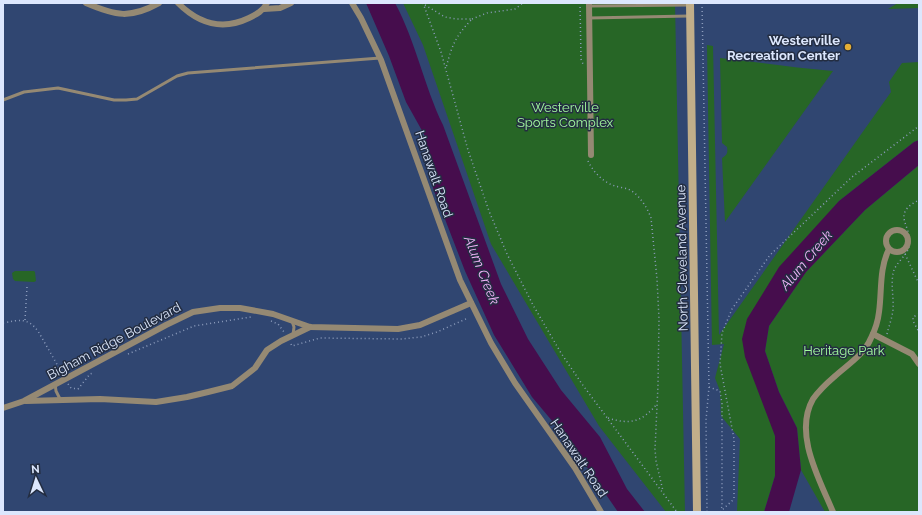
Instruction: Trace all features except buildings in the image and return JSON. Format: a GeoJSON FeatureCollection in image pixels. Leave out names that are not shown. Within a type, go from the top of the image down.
{"type":"FeatureCollection","features":[{"type":"Feature","properties":{"kind":"main road","name":"North Cleveland Avenue"},"geometry":{"type":"LineString","coordinates":[[690,4],[697,512]]}},
{"type":"Feature","properties":{"kind":"street"},"geometry":{"type":"LineString","coordinates":[[86,3],[117,14],[128,14],[145,10],[159,3]]}},
{"type":"Feature","properties":{"kind":"street"},"geometry":{"type":"LineString","coordinates":[[178,3],[194,17],[204,22],[226,25],[244,20],[264,9],[280,8],[292,3]]}},
{"type":"Feature","properties":{"kind":"street"},"geometry":{"type":"LineString","coordinates":[[264,9],[267,3]]}},
{"type":"Feature","properties":{"kind":"street","name":"Hanawalt Road"},"geometry":{"type":"LineString","coordinates":[[352,3],[361,18],[380,58],[460,280],[471,303],[491,343],[515,383],[575,468],[601,512]]}},
{"type":"Feature","properties":{"kind":"street"},"geometry":{"type":"LineString","coordinates":[[589,5],[589,156]]}},
{"type":"Feature","properties":{"kind":"street"},"geometry":{"type":"LineString","coordinates":[[833,512],[811,457],[806,440],[808,411],[814,399],[834,377],[846,368],[865,349],[873,334],[879,312],[882,274],[889,249]]}},
{"type":"Feature","properties":{"kind":"street","name":"Bigham Ridge Boulevard"},"geometry":{"type":"LineString","coordinates":[[3,408],[24,401],[193,312],[220,308],[240,308],[274,314],[310,327],[398,329],[420,325],[471,303]]}},
{"type":"Feature","properties":{"kind":"street","name":"Bigham Ridge Boulevard"},"geometry":{"type":"LineString","coordinates":[[24,401],[100,399],[156,402],[187,397],[232,386],[255,368],[267,350],[310,327]]}},
{"type":"Feature","properties":{"kind":"street"},"geometry":{"type":"LineString","coordinates":[[873,334],[912,354],[919,364]]}},
{"type":"Feature","properties":{"kind":"lane"},"geometry":{"type":"LineString","coordinates":[[589,5],[690,4]]}},
{"type":"Feature","properties":{"kind":"lane"},"geometry":{"type":"LineString","coordinates":[[589,18],[690,16]]}},
{"type":"Feature","properties":{"kind":"lane"},"geometry":{"type":"LineString","coordinates":[[3,100],[24,92],[58,88],[114,100],[137,99],[177,76],[188,73],[380,58]]}},
{"type":"Feature","properties":{"kind":"lane"},"geometry":{"type":"LineString","coordinates":[[292,321],[294,327],[293,335]]}},
{"type":"Feature","properties":{"kind":"lane"},"geometry":{"type":"LineString","coordinates":[[56,384],[56,391],[60,399]]}},
{"type":"Feature","properties":{"kind":"path"},"geometry":{"type":"LineString","coordinates":[[423,4],[445,17],[472,19],[487,13],[515,9],[523,3]]}},
{"type":"Feature","properties":{"kind":"path"},"geometry":{"type":"LineString","coordinates":[[580,3],[581,59],[584,64]]}},
{"type":"Feature","properties":{"kind":"path"},"geometry":{"type":"LineString","coordinates":[[702,3],[708,387],[706,420],[707,512]]}},
{"type":"Feature","properties":{"kind":"path"},"geometry":{"type":"LineString","coordinates":[[423,4],[441,52],[468,150],[489,211],[507,254],[533,305],[561,353],[677,512]]}},
{"type":"Feature","properties":{"kind":"path"},"geometry":{"type":"LineString","coordinates":[[446,70],[455,39],[461,30],[472,19]]}},
{"type":"Feature","properties":{"kind":"path"},"geometry":{"type":"LineString","coordinates":[[719,512],[734,499],[734,439],[720,364],[722,333],[732,309],[770,255],[852,177],[919,126]]}},
{"type":"Feature","properties":{"kind":"path"},"geometry":{"type":"LineString","coordinates":[[589,156],[595,173],[603,180],[614,186],[628,190],[639,198],[647,209],[651,218],[657,279],[658,318],[655,448],[663,493]]}},
{"type":"Feature","properties":{"kind":"path"},"geometry":{"type":"LineString","coordinates":[[886,340],[892,315],[894,270],[909,248],[910,239],[904,219],[904,211],[910,204],[919,200]]}},
{"type":"Feature","properties":{"kind":"path"},"geometry":{"type":"LineString","coordinates":[[905,254],[919,284]]}},
{"type":"Feature","properties":{"kind":"path"},"geometry":{"type":"LineString","coordinates":[[25,320],[27,287]]}},
{"type":"Feature","properties":{"kind":"path"},"geometry":{"type":"LineString","coordinates":[[919,314],[913,317],[913,320],[919,332]]}},
{"type":"Feature","properties":{"kind":"path"},"geometry":{"type":"LineString","coordinates":[[125,355],[194,326],[254,317]]}},
{"type":"Feature","properties":{"kind":"path"},"geometry":{"type":"LineString","coordinates":[[291,343],[292,346],[320,338],[401,339],[421,337],[468,318]]}},
{"type":"Feature","properties":{"kind":"path"},"geometry":{"type":"LineString","coordinates":[[3,323],[16,320],[25,320],[33,325],[38,331],[63,376]]}},
{"type":"Feature","properties":{"kind":"path"},"geometry":{"type":"LineString","coordinates":[[268,320],[278,324],[283,331]]}},
{"type":"Feature","properties":{"kind":"path"},"geometry":{"type":"LineString","coordinates":[[67,382],[75,390],[78,389],[90,374],[95,371]]}},
{"type":"Feature","properties":{"kind":"path"},"geometry":{"type":"LineString","coordinates":[[708,387],[720,391],[722,404],[722,507],[719,512]]}},
{"type":"Feature","properties":{"kind":"path"},"geometry":{"type":"LineString","coordinates":[[608,418],[625,422],[641,419],[649,414],[657,403]]}},
{"type":"Feature","properties":{"kind":"green space","name":"Westerville Sports Complex"},"geometry":{"type":"Polygon","coordinates":[[[403,3],[675,3],[685,512],[666,512],[599,426],[491,244],[423,45],[403,3]]]}},
{"type":"Feature","properties":{"kind":"green space"},"geometry":{"type":"Polygon","coordinates":[[[898,3],[919,3],[919,8],[888,9],[898,3]]]}},
{"type":"Feature","properties":{"kind":"green space"},"geometry":{"type":"Polygon","coordinates":[[[707,45],[713,46],[719,335],[891,92],[889,82],[902,63],[919,62],[919,140],[914,142],[839,201],[747,319],[775,436],[775,476],[764,512],[734,512],[737,511],[740,439],[721,416],[720,391],[715,378],[724,344],[712,345],[707,45]]]}},
{"type":"Feature","properties":{"kind":"green space"},"geometry":{"type":"Polygon","coordinates":[[[720,58],[833,71],[725,222],[722,158],[727,154],[727,147],[722,143],[720,58]]]}},
{"type":"Feature","properties":{"kind":"green space","name":"Heritage Park"},"geometry":{"type":"Polygon","coordinates":[[[919,165],[919,512],[825,512],[801,470],[797,428],[779,392],[765,351],[769,326],[806,272],[865,210],[919,165]]]}},
{"type":"Feature","properties":{"kind":"green space"},"geometry":{"type":"Polygon","coordinates":[[[15,271],[34,271],[36,281],[15,281],[12,273],[15,271]]]}},
{"type":"Feature","properties":{"kind":"water","name":"Alum Creek"},"geometry":{"type":"Polygon","coordinates":[[[366,3],[395,3],[409,33],[430,95],[443,125],[501,284],[528,339],[561,390],[600,437],[627,489],[645,512],[618,512],[569,441],[532,397],[494,335],[465,271],[433,188],[425,136],[406,102],[389,56],[366,3]]]}},
{"type":"Feature","properties":{"kind":"water","name":"Alum Creek"},"geometry":{"type":"Polygon","coordinates":[[[919,140],[919,165],[865,210],[806,272],[769,326],[765,351],[779,392],[797,428],[801,470],[789,512],[764,512],[775,476],[775,436],[745,357],[742,339],[747,319],[779,267],[839,201],[914,142],[919,140]]]}},
{"type":"Feature","properties":{"kind":"place","name":"Westerville Recreation Center"},"geometry":{"type":"Point","coordinates":[848,47]}}]}
